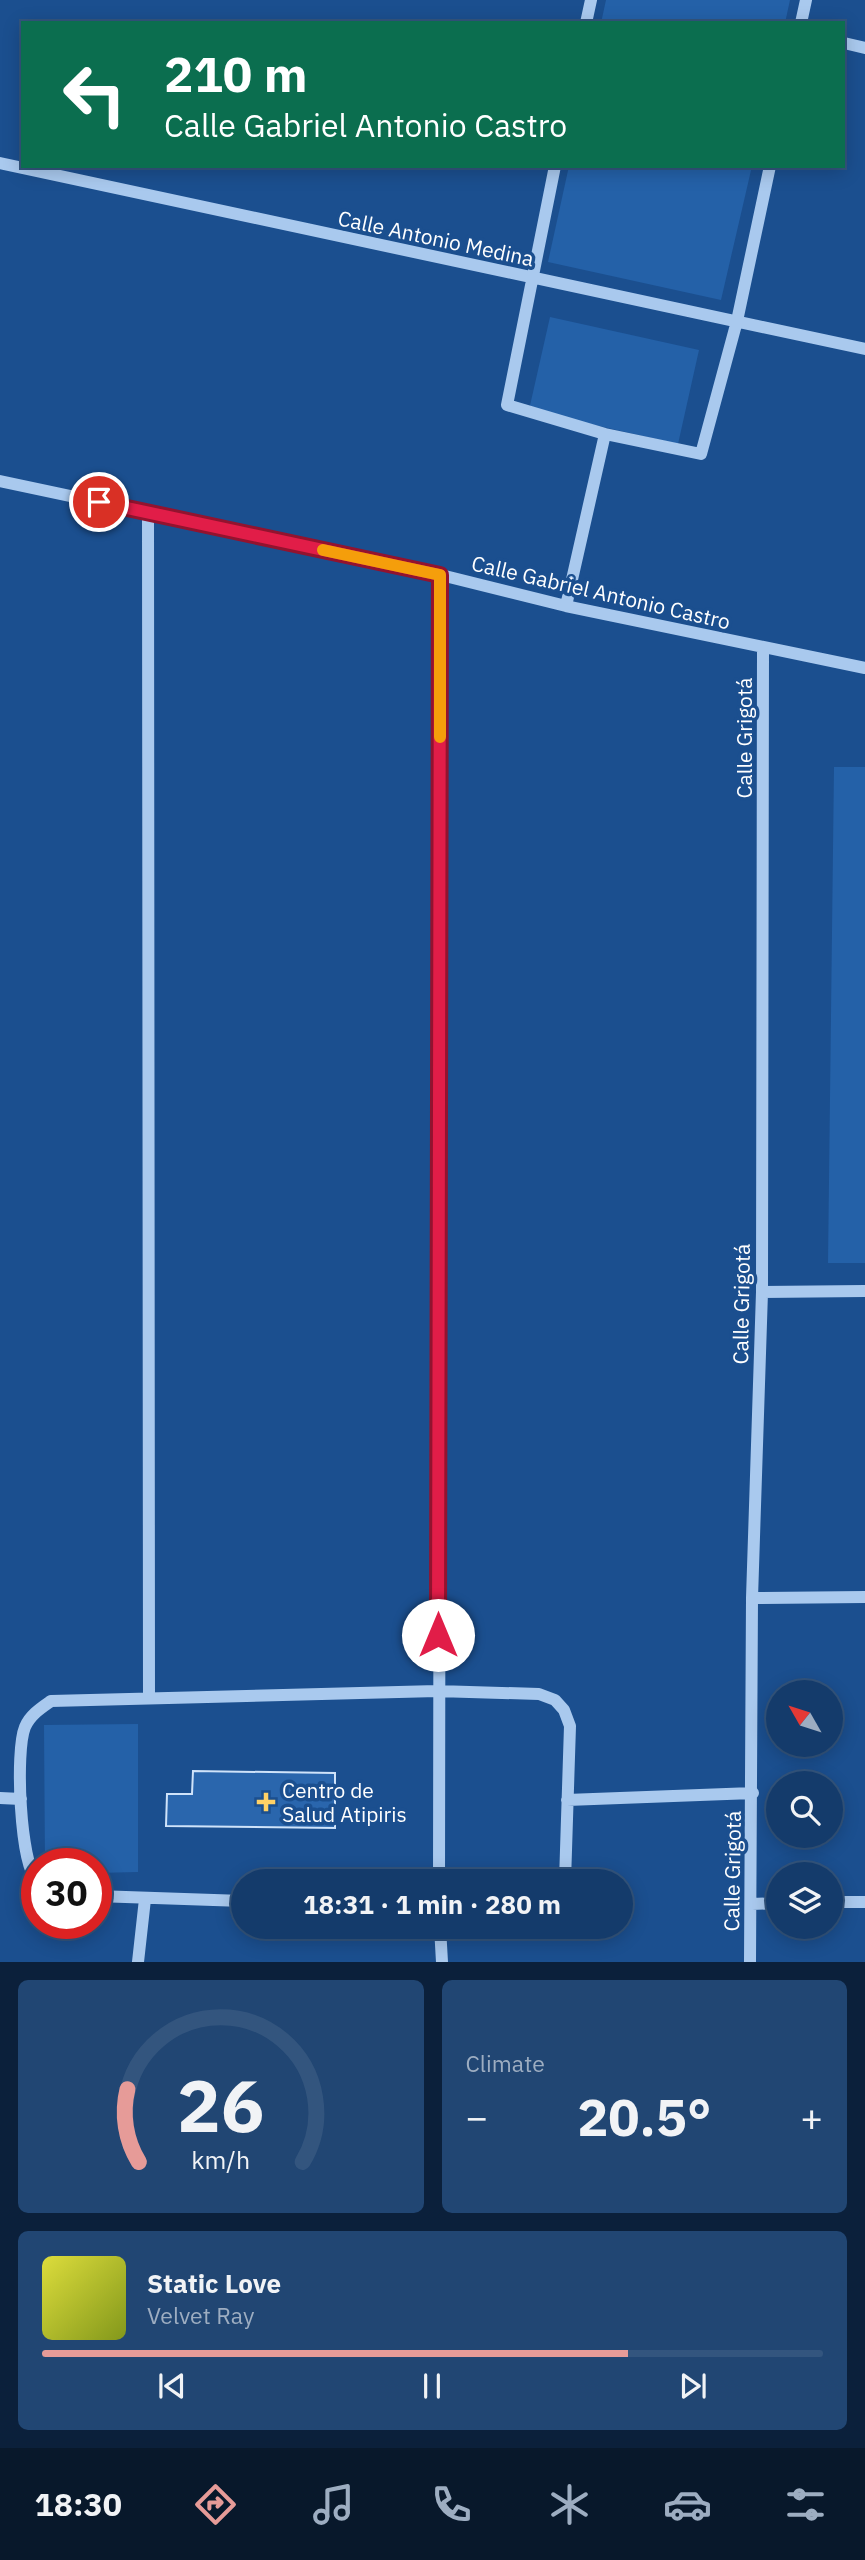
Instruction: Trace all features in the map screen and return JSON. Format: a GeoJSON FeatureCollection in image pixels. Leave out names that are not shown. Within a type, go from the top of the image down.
{"type":"FeatureCollection","features":[{"type":"Feature","properties":{"kind":"street"},"geometry":{"type":"LineString","coordinates":[[586,21],[591,0]]}},
{"type":"Feature","properties":{"kind":"street"},"geometry":{"type":"LineString","coordinates":[[801,21],[806,0]]}},
{"type":"Feature","properties":{"kind":"street"},"geometry":{"type":"LineString","coordinates":[[845,43],[865,48]]}},
{"type":"Feature","properties":{"kind":"street","name":"Calle Antonio Medina"},"geometry":{"type":"LineString","coordinates":[[0,163],[21,168]]}},
{"type":"Feature","properties":{"kind":"street","name":"Calle Antonio Medina"},"geometry":{"type":"LineString","coordinates":[[23,168],[865,349]]}},
{"type":"Feature","properties":{"kind":"street"},"geometry":{"type":"LineString","coordinates":[[555,168],[507,405],[606,434],[701,454],[737,321],[770,168]]}},
{"type":"Feature","properties":{"kind":"street"},"geometry":{"type":"LineString","coordinates":[[566,606],[606,434]]}},
{"type":"Feature","properties":{"kind":"street","name":"Calle Gabriel Antonio Castro"},"geometry":{"type":"LineString","coordinates":[[0,481],[440,575],[566,606],[865,668]]}},
{"type":"Feature","properties":{"kind":"street"},"geometry":{"type":"LineString","coordinates":[[148,512],[149,1698]]}},
{"type":"Feature","properties":{"kind":"street"},"geometry":{"type":"LineString","coordinates":[[439,1869],[440,575]]}},
{"type":"Feature","properties":{"kind":"street","name":"Calle Grigotá"},"geometry":{"type":"LineString","coordinates":[[750,1962],[752,1598],[762,1292],[763,648]]}},
{"type":"Feature","properties":{"kind":"street"},"geometry":{"type":"LineString","coordinates":[[762,1292],[865,1291]]}},
{"type":"Feature","properties":{"kind":"street"},"geometry":{"type":"LineString","coordinates":[[752,1598],[865,1597]]}},
{"type":"Feature","properties":{"kind":"street"},"geometry":{"type":"LineString","coordinates":[[25,1848],[21,1799],[22,1741],[25,1726],[37,1711],[51,1701],[73,1698],[437,1691],[539,1694],[555,1700],[564,1710],[569,1726],[565,1869]]}},
{"type":"Feature","properties":{"kind":"street"},"geometry":{"type":"LineString","coordinates":[[567,1800],[753,1793]]}},
{"type":"Feature","properties":{"kind":"street"},"geometry":{"type":"LineString","coordinates":[[0,1798],[21,1799]]}},
{"type":"Feature","properties":{"kind":"street"},"geometry":{"type":"LineString","coordinates":[[112,1897],[231,1901]]}},
{"type":"Feature","properties":{"kind":"street"},"geometry":{"type":"LineString","coordinates":[[138,1962],[145,1899]]}},
{"type":"Feature","properties":{"kind":"street"},"geometry":{"type":"LineString","coordinates":[[843,1902],[865,1902]]}},
{"type":"Feature","properties":{"kind":"street"},"geometry":{"type":"LineString","coordinates":[[752,1903],[766,1903]]}},
{"type":"Feature","properties":{"kind":"street"},"geometry":{"type":"LineString","coordinates":[[441,1939],[442,1962]]}},
{"type":"Feature","properties":{"kind":"shaded area"},"geometry":{"type":"Polygon","coordinates":[[[606,0],[790,0],[785,21],[601,21],[606,0]]]}},
{"type":"Feature","properties":{"kind":"shaded area"},"geometry":{"type":"Polygon","coordinates":[[[569,168],[752,168],[721,300],[548,262],[569,168]]]}},
{"type":"Feature","properties":{"kind":"shaded area"},"geometry":{"type":"Polygon","coordinates":[[[550,317],[699,350],[678,444],[529,410],[550,317]]]}},
{"type":"Feature","properties":{"kind":"shaded area"},"geometry":{"type":"Polygon","coordinates":[[[834,767],[865,767],[865,1263],[828,1263],[834,767]]]}},
{"type":"Feature","properties":{"kind":"shaded area"},"geometry":{"type":"Polygon","coordinates":[[[138,1724],[138,1872],[112,1873],[112,1848],[45,1848],[44,1725],[138,1724]]]}},
{"type":"Feature","properties":{"kind":"building"},"geometry":{"type":"Polygon","coordinates":[[[193,1771],[335,1773],[335,1828],[166,1826],[167,1794],[192,1794],[193,1771]]]}},
{"type":"Feature","properties":{"kind":"slow traffic"},"geometry":{"type":"LineString","coordinates":[[323,550],[440,575],[440,737]]}},
{"type":"Feature","properties":{"kind":"place","name":"Centro de Salud Atipiris"},"geometry":{"type":"Point","coordinates":[266,1802]}},
{"type":"Feature","properties":{"kind":"route"},"geometry":{"type":"LineString","coordinates":[[99,502],[440,575],[438,1635]]}}]}
